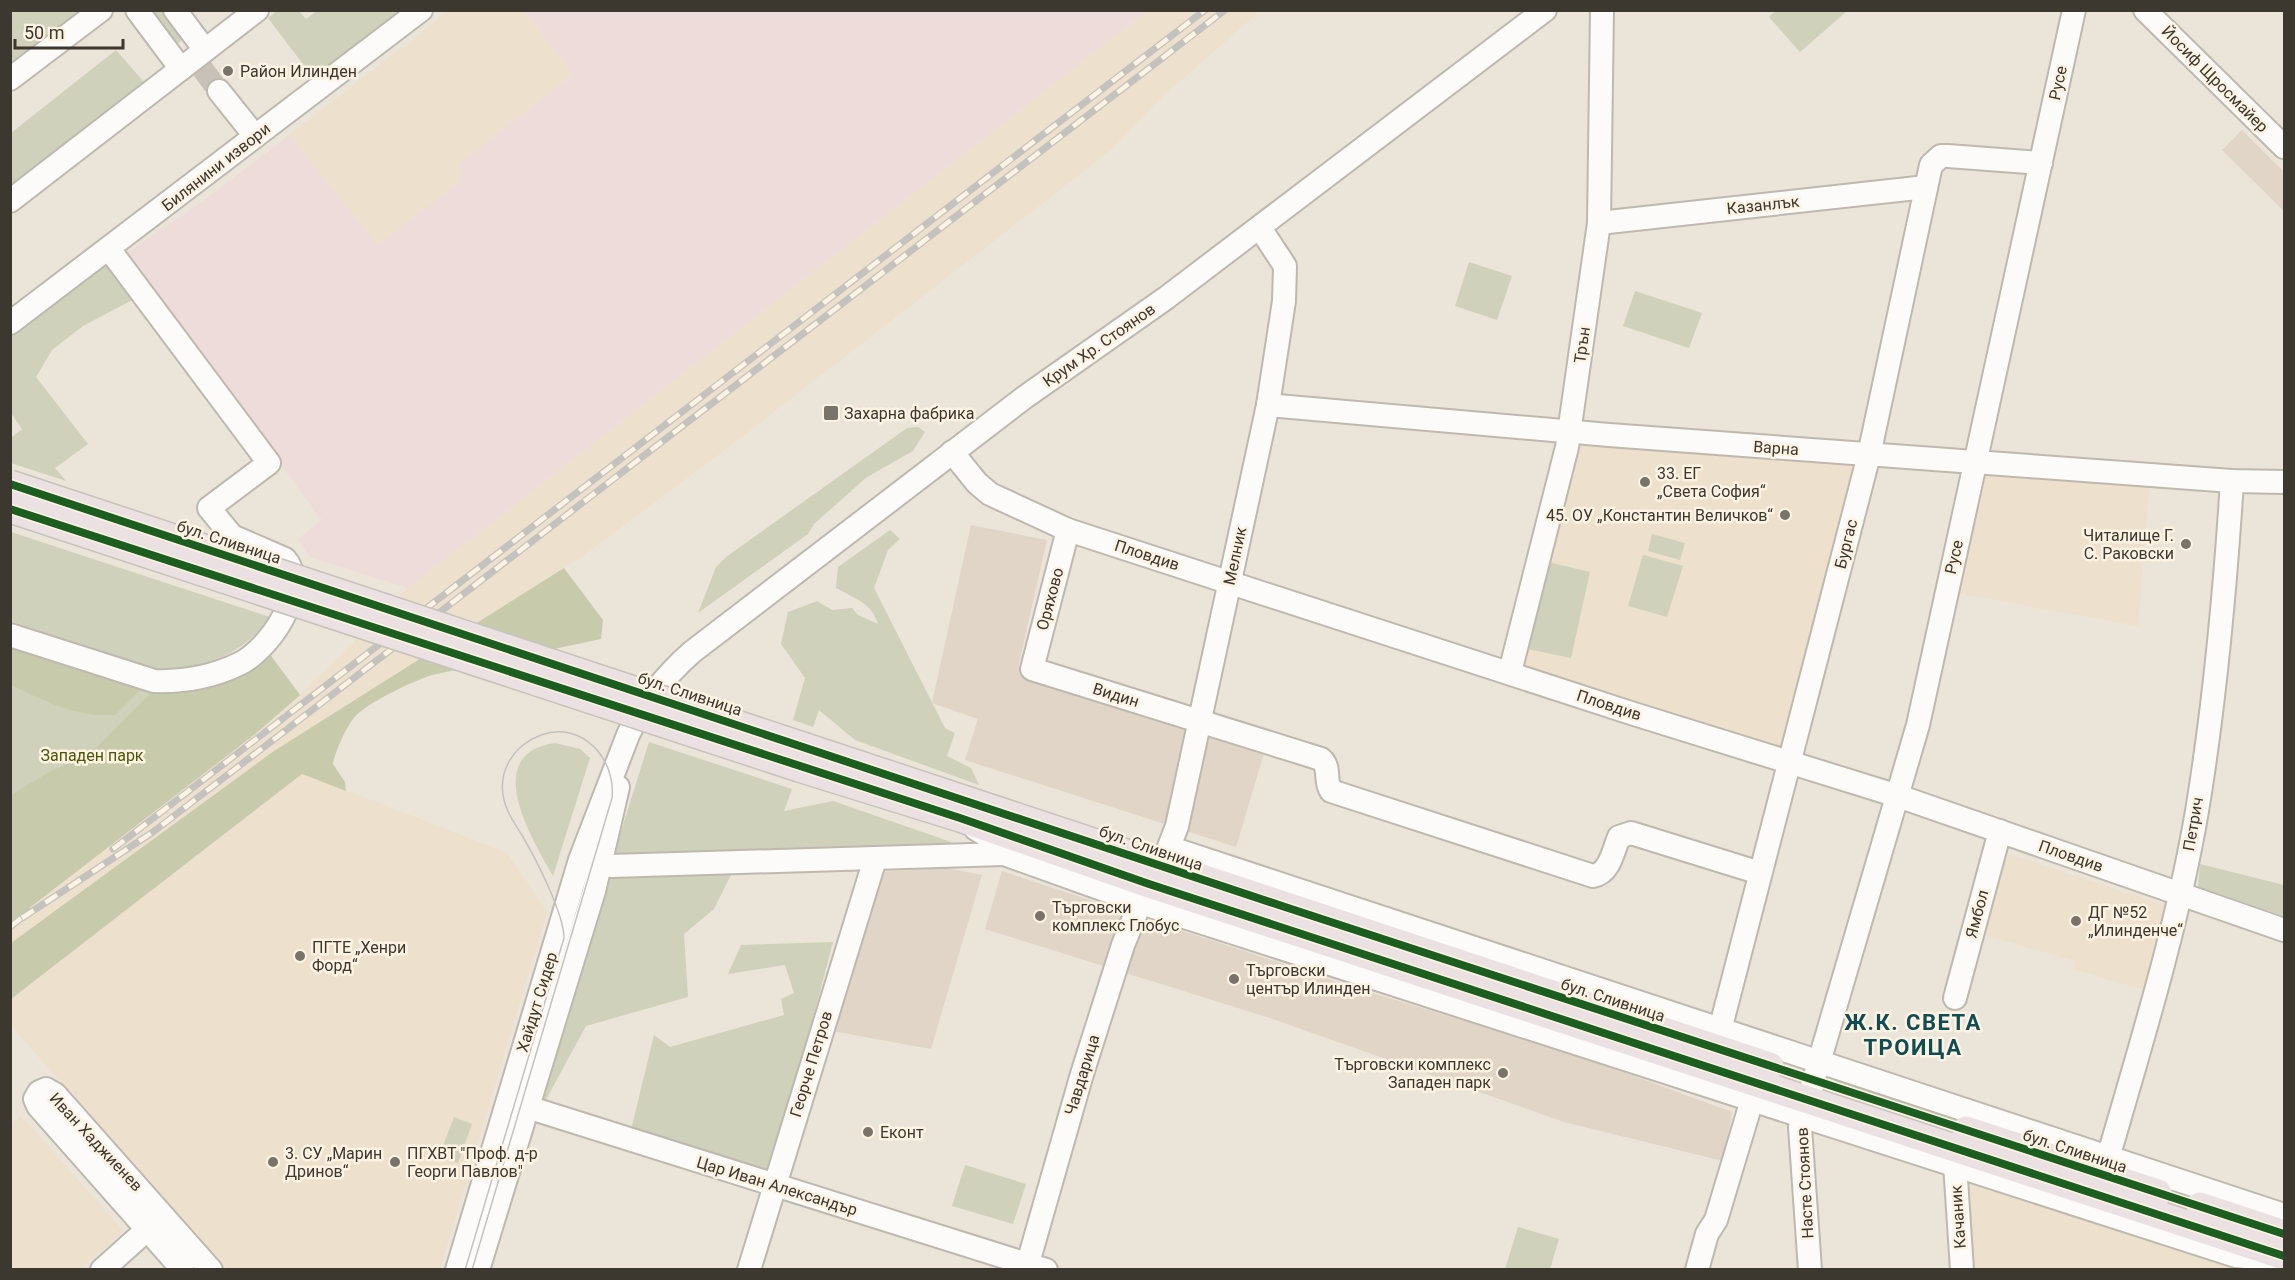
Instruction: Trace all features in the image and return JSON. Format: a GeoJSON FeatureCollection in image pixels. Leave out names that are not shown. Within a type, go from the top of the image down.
{"type":"FeatureCollection","features":[{"type":"Feature","properties":{"kind":"main road","name":"бул. Сливница"},"geometry":{"type":"LineString","coordinates":[[10,484],[802,757],[1155,875],[1812,1089],[2284,1234]]}},
{"type":"Feature","properties":{"kind":"main road","name":"бул. Сливница"},"geometry":{"type":"LineString","coordinates":[[10,509],[802,757],[960,818],[1155,875]]}},
{"type":"Feature","properties":{"kind":"main road","name":"бул. Сливница"},"geometry":{"type":"LineString","coordinates":[[1812,1089],[2284,1256]]}},
{"type":"Feature","properties":{"kind":"street"},"geometry":{"type":"LineString","coordinates":[[10,80],[100,10]]}},
{"type":"Feature","properties":{"kind":"street"},"geometry":{"type":"LineString","coordinates":[[137,10],[195,61]]}},
{"type":"Feature","properties":{"kind":"street"},"geometry":{"type":"LineString","coordinates":[[175,10],[195,61]]}},
{"type":"Feature","properties":{"kind":"street"},"geometry":{"type":"LineString","coordinates":[[10,201],[195,61],[257,10]]}},
{"type":"Feature","properties":{"kind":"street","name":"Билянини извори"},"geometry":{"type":"LineString","coordinates":[[16,313],[109,249],[421,10]]}},
{"type":"Feature","properties":{"kind":"street","name":"Крум Хр. Стоянов"},"geometry":{"type":"LineString","coordinates":[[659,686],[692,652],[952,452],[1080,356],[1166,298],[1260,228],[1545,10]]}},
{"type":"Feature","properties":{"kind":"street","name":"Трън"},"geometry":{"type":"LineString","coordinates":[[1510,672],[1548,528],[1570,432],[1599,223],[1602,10]]}},
{"type":"Feature","properties":{"kind":"street","name":"Русе"},"geometry":{"type":"LineString","coordinates":[[1812,1089],[1918,725],[2074,10]]}},
{"type":"Feature","properties":{"kind":"street","name":"Йосиф Щросмайер"},"geometry":{"type":"LineString","coordinates":[[2145,10],[2284,147]]}},
{"type":"Feature","properties":{"kind":"street"},"geometry":{"type":"LineString","coordinates":[[219,91],[255,136]]}},
{"type":"Feature","properties":{"kind":"street","name":"Бургас"},"geometry":{"type":"LineString","coordinates":[[1720,1030],[1869,455],[1931,165],[1941,156],[2041,164]]}},
{"type":"Feature","properties":{"kind":"street","name":"Казанлък"},"geometry":{"type":"LineString","coordinates":[[1599,223],[1926,187]]}},
{"type":"Feature","properties":{"kind":"street","name":"Мелник"},"geometry":{"type":"LineString","coordinates":[[1155,875],[1199,721],[1268,405],[1286,274],[1281,256],[1260,228]]}},
{"type":"Feature","properties":{"kind":"street"},"geometry":{"type":"LineString","coordinates":[[10,635],[154,681],[172,682],[208,677],[241,663],[263,645],[280,621],[295,584],[291,566],[285,559],[232,536],[209,508],[269,463],[109,249]]}},
{"type":"Feature","properties":{"kind":"street","name":"Варна"},"geometry":{"type":"LineString","coordinates":[[1268,405],[1570,432],[1869,455],[2232,482],[2284,482]]}},
{"type":"Feature","properties":{"kind":"street","name":"Пловдив"},"geometry":{"type":"LineString","coordinates":[[952,452],[977,483],[990,494],[1068,530],[1898,796],[2284,930]]}},
{"type":"Feature","properties":{"kind":"street","name":"Петрич"},"geometry":{"type":"LineString","coordinates":[[2108,1158],[2155,995],[2197,811],[2223,614],[2232,482]]}},
{"type":"Feature","properties":{"kind":"street","name":"Оряхово"},"geometry":{"type":"LineString","coordinates":[[1032,669],[1068,530]]}},
{"type":"Feature","properties":{"kind":"street","name":"Видин"},"geometry":{"type":"LineString","coordinates":[[1032,669],[1321,759],[1326,766],[1327,783],[1331,791],[1593,876],[1606,868],[1619,837],[1631,833],[1760,873]]}},
{"type":"Feature","properties":{"kind":"street","name":"Хайдут Сидер"},"geometry":{"type":"LineString","coordinates":[[478,1269],[518,1104],[627,737],[635,720],[659,686]]}},
{"type":"Feature","properties":{"kind":"street","name":"бул. Сливница"},"geometry":{"type":"LineString","coordinates":[[960,818],[996,841],[1004,854],[1155,875],[1720,1030],[1812,1089],[1955,1164],[2236,1256],[2284,1262]]}},
{"type":"Feature","properties":{"kind":"street","name":"Ямбол"},"geometry":{"type":"LineString","coordinates":[[1955,998],[2000,831]]}},
{"type":"Feature","properties":{"kind":"street"},"geometry":{"type":"LineString","coordinates":[[590,863],[875,859],[1004,854]]}},
{"type":"Feature","properties":{"kind":"street","name":"Георче Петров"},"geometry":{"type":"LineString","coordinates":[[749,1269],[875,859]]}},
{"type":"Feature","properties":{"kind":"street","name":"бул. Сливница"},"geometry":{"type":"LineString","coordinates":[[1155,875],[1752,1100],[1812,1089],[2108,1158],[2284,1215]]}},
{"type":"Feature","properties":{"kind":"street","name":"Чавдарица"},"geometry":{"type":"LineString","coordinates":[[1033,1268],[1082,1074],[1155,875]]}},
{"type":"Feature","properties":{"kind":"street","name":"Иван Хаджиенев"},"geometry":{"type":"LineString","coordinates":[[183,1269],[155,1222],[55,1094],[46,1089],[39,1092],[35,1099],[38,1106],[155,1222],[211,1269]]}},
{"type":"Feature","properties":{"kind":"street","name":"Насте Стоянов"},"geometry":{"type":"LineString","coordinates":[[1809,1269],[1800,1127],[1812,1089]]}},
{"type":"Feature","properties":{"kind":"street"},"geometry":{"type":"LineString","coordinates":[[1697,1269],[1707,1233],[1716,1220],[1752,1100]]}},
{"type":"Feature","properties":{"kind":"street","name":"Хайдут Сидер"},"geometry":{"type":"LineString","coordinates":[[457,1269],[518,1104]]}},
{"type":"Feature","properties":{"kind":"street","name":"Цар Иван Александър"},"geometry":{"type":"LineString","coordinates":[[518,1104],[1033,1268]]}},
{"type":"Feature","properties":{"kind":"street","name":"Качаник"},"geometry":{"type":"LineString","coordinates":[[1955,1164],[1962,1269]]}},
{"type":"Feature","properties":{"kind":"street"},"geometry":{"type":"LineString","coordinates":[[102,1269],[155,1222]]}},
{"type":"Feature","properties":{"kind":"shaded area"},"geometry":{"type":"Polygon","coordinates":[[[449,11],[524,11],[573,75],[460,163],[460,182],[378,245],[289,135],[449,11]]]}},
{"type":"Feature","properties":{"kind":"shaded area"},"geometry":{"type":"Polygon","coordinates":[[[524,11],[1147,11],[408,588],[310,557],[298,539],[322,520],[124,255],[206,199],[289,135],[378,245],[460,163],[573,75],[524,11]]]}},
{"type":"Feature","properties":{"kind":"shaded area"},"geometry":{"type":"Polygon","coordinates":[[[1147,11],[1260,11],[1162,97],[1112,149],[739,439],[584,555],[274,751],[11,943],[11,922],[255,734],[300,695],[408,588],[1147,11]]]}},
{"type":"Feature","properties":{"kind":"shaded area"},"geometry":{"type":"Polygon","coordinates":[[[2242,130],[2284,172],[2284,211],[2222,150],[2242,130]]]}},
{"type":"Feature","properties":{"kind":"shaded area"},"geometry":{"type":"Polygon","coordinates":[[[1570,432],[1869,455],[1791,763],[1510,672],[1570,432]]]}},
{"type":"Feature","properties":{"kind":"shaded area"},"geometry":{"type":"Polygon","coordinates":[[[1975,463],[2150,476],[2138,626],[1946,591],[1975,463]]]}},
{"type":"Feature","properties":{"kind":"shaded area"},"geometry":{"type":"Polygon","coordinates":[[[971,525],[1047,540],[1018,667],[1265,750],[1236,847],[965,760],[978,719],[932,703],[971,525]]]}},
{"type":"Feature","properties":{"kind":"shaded area","name":"ПГТЕ „Хенри Форд“"},"geometry":{"type":"Polygon","coordinates":[[[302,773],[507,853],[547,912],[440,1269],[228,1269],[11,1026],[10,999],[302,773]]]}},
{"type":"Feature","properties":{"kind":"shaded area","name":"ДГ №52 „Илинденче“"},"geometry":{"type":"Polygon","coordinates":[[[2006,853],[2167,906],[2144,990],[2073,969],[2075,961],[1985,935],[2006,853]]]}},
{"type":"Feature","properties":{"kind":"shaded area"},"geometry":{"type":"Polygon","coordinates":[[[947,868],[982,875],[931,1049],[832,1031],[879,872],[947,868]]]}},
{"type":"Feature","properties":{"kind":"shaded area"},"geometry":{"type":"Polygon","coordinates":[[[1002,871],[1362,990],[1568,1052],[1732,1112],[1723,1161],[1564,1122],[1270,1018],[985,929],[1002,871]]]}},
{"type":"Feature","properties":{"kind":"shaded area"},"geometry":{"type":"Polygon","coordinates":[[[21,1116],[123,1231],[80,1269],[11,1269],[11,1124],[21,1116]]]}},
{"type":"Feature","properties":{"kind":"shaded area"},"geometry":{"type":"Polygon","coordinates":[[[1966,1177],[2229,1265],[2229,1269],[1971,1269],[1966,1177]]]}},
{"type":"Feature","properties":{"kind":"green space"},"geometry":{"type":"Polygon","coordinates":[[[278,10],[299,11],[306,19],[317,11],[403,10],[315,80],[268,18],[278,10]]]}},
{"type":"Feature","properties":{"kind":"green space"},"geometry":{"type":"Polygon","coordinates":[[[1777,10],[1847,11],[1800,52],[1769,17],[1777,10]]]}},
{"type":"Feature","properties":{"kind":"green space"},"geometry":{"type":"Polygon","coordinates":[[[11,11],[92,11],[11,73],[11,11]]]}},
{"type":"Feature","properties":{"kind":"green space"},"geometry":{"type":"Polygon","coordinates":[[[137,11],[175,11],[191,33],[168,51],[137,11]]]}},
{"type":"Feature","properties":{"kind":"green space"},"geometry":{"type":"Polygon","coordinates":[[[116,50],[150,89],[11,197],[11,133],[116,50]]]}},
{"type":"Feature","properties":{"kind":"green space"},"geometry":{"type":"Polygon","coordinates":[[[108,259],[138,297],[83,326],[52,350],[36,377],[88,444],[55,468],[66,481],[11,463],[11,438],[22,429],[11,413],[11,313],[108,259]]]}},
{"type":"Feature","properties":{"kind":"green space"},"geometry":{"type":"Polygon","coordinates":[[[1469,262],[1512,276],[1497,320],[1455,306],[1469,262]]]}},
{"type":"Feature","properties":{"kind":"green space"},"geometry":{"type":"Polygon","coordinates":[[[1635,291],[1702,313],[1689,348],[1623,326],[1635,291]]]}},
{"type":"Feature","properties":{"kind":"green space"},"geometry":{"type":"Polygon","coordinates":[[[918,427],[925,432],[913,451],[867,477],[814,524],[808,534],[698,613],[716,567],[726,557],[907,428],[918,427]]]}},
{"type":"Feature","properties":{"kind":"green space"},"geometry":{"type":"Polygon","coordinates":[[[890,530],[900,539],[888,550],[874,588],[945,728],[955,733],[947,756],[971,768],[979,785],[855,740],[819,710],[813,727],[793,720],[805,678],[781,644],[788,612],[817,601],[832,610],[852,608],[858,615],[878,624],[867,606],[836,588],[838,567],[890,530]]]}},
{"type":"Feature","properties":{"kind":"green space"},"geometry":{"type":"Polygon","coordinates":[[[11,532],[270,617],[246,642],[217,659],[184,668],[149,670],[11,621],[11,532]]]}},
{"type":"Feature","properties":{"kind":"green space"},"geometry":{"type":"Polygon","coordinates":[[[1652,534],[1685,543],[1680,560],[1648,551],[1652,534]]]}},
{"type":"Feature","properties":{"kind":"green space"},"geometry":{"type":"Polygon","coordinates":[[[1643,555],[1683,566],[1667,617],[1628,606],[1643,555]]]}},
{"type":"Feature","properties":{"kind":"green space"},"geometry":{"type":"Polygon","coordinates":[[[1548,562],[1590,572],[1571,658],[1528,649],[1548,562]]]}},
{"type":"Feature","properties":{"kind":"green space"},"geometry":{"type":"Polygon","coordinates":[[[564,568],[603,620],[601,639],[432,675],[379,699],[360,712],[351,722],[336,754],[333,764],[345,782],[346,791],[302,774],[11,999],[11,943],[274,751],[564,568]]]}},
{"type":"Feature","properties":{"kind":"green space","name":"Западен парк"},"geometry":{"type":"Polygon","coordinates":[[[11,643],[219,682],[271,656],[300,695],[255,734],[11,922],[11,643]]]}},
{"type":"Feature","properties":{"kind":"green space"},"geometry":{"type":"Polygon","coordinates":[[[11,643],[143,687],[115,715],[88,714],[62,707],[11,685],[11,643]]]}},
{"type":"Feature","properties":{"kind":"green space","name":"Западен парк"},"geometry":{"type":"Polygon","coordinates":[[[271,656],[300,695],[255,734],[11,922],[11,795],[49,772],[89,755],[154,690],[219,682],[271,656]]]}},
{"type":"Feature","properties":{"kind":"green space"},"geometry":{"type":"Polygon","coordinates":[[[649,742],[792,789],[784,811],[833,801],[951,842],[952,846],[613,857],[649,742]]]}},
{"type":"Feature","properties":{"kind":"green space"},"geometry":{"type":"Polygon","coordinates":[[[555,743],[580,749],[590,758],[553,876],[525,821],[518,800],[516,780],[520,763],[532,750],[555,743]]]}},
{"type":"Feature","properties":{"kind":"green space"},"geometry":{"type":"Polygon","coordinates":[[[2200,864],[2284,885],[2284,916],[2198,887],[2200,864]]]}},
{"type":"Feature","properties":{"kind":"green space"},"geometry":{"type":"Polygon","coordinates":[[[735,867],[714,909],[684,934],[688,997],[586,1026],[543,1105],[534,1103],[604,871],[735,867]]]}},
{"type":"Feature","properties":{"kind":"green space"},"geometry":{"type":"Polygon","coordinates":[[[833,942],[771,1178],[630,1134],[654,1035],[670,1047],[784,1015],[781,999],[794,993],[785,965],[728,974],[741,945],[833,942]]]}},
{"type":"Feature","properties":{"kind":"green space"},"geometry":{"type":"Polygon","coordinates":[[[1836,1077],[2284,1221],[2284,1228],[1834,1083],[1836,1077]]]}},
{"type":"Feature","properties":{"kind":"green space"},"geometry":{"type":"Polygon","coordinates":[[[454,1117],[472,1124],[458,1163],[439,1156],[454,1117]]]}},
{"type":"Feature","properties":{"kind":"green space"},"geometry":{"type":"Polygon","coordinates":[[[965,1165],[1026,1184],[1013,1224],[952,1206],[965,1165]]]}},
{"type":"Feature","properties":{"kind":"green space"},"geometry":{"type":"Polygon","coordinates":[[[1518,1227],[1559,1239],[1550,1269],[1505,1269],[1518,1227]]]}},
{"type":"Feature","properties":{"kind":"tunnel"},"geometry":{"type":"LineString","coordinates":[[201,67],[219,91]]}},
{"type":"Feature","properties":{"kind":"tram line"},"geometry":{"type":"LineString","coordinates":[[465,1270],[564,938],[559,915],[548,887],[507,810],[502,789],[503,779],[510,760],[531,739],[556,732],[570,733],[583,738],[602,757],[612,784],[612,798],[472,1270]]}},
{"type":"Feature","properties":{"kind":"railway"},"geometry":{"type":"LineString","coordinates":[[113,849],[1205,10]]}},
{"type":"Feature","properties":{"kind":"railway"},"geometry":{"type":"LineString","coordinates":[[22,918],[153,832],[1225,10]]}},
{"type":"Feature","properties":{"kind":"railway"},"geometry":{"type":"LineString","coordinates":[[10,927],[29,912]]}},
{"type":"Feature","properties":{"kind":"cycle path"},"geometry":{"type":"LineString","coordinates":[[10,484],[1282,906],[2284,1234]]}},
{"type":"Feature","properties":{"kind":"cycle path"},"geometry":{"type":"LineString","coordinates":[[10,509],[960,818],[1149,884],[2284,1256]]}},
{"type":"Feature","properties":{"kind":"place","name":"Район Илинден"},"geometry":{"type":"Point","coordinates":[228,71]}},
{"type":"Feature","properties":{"kind":"place","name":"Захарна фабрика"},"geometry":{"type":"Point","coordinates":[831,413]}},
{"type":"Feature","properties":{"kind":"place","name":"33. ЕГ „Света София“"},"geometry":{"type":"Point","coordinates":[1645,482]}},
{"type":"Feature","properties":{"kind":"place","name":"45. ОУ „Константин Величков“"},"geometry":{"type":"Point","coordinates":[1785,515]}},
{"type":"Feature","properties":{"kind":"place","name":"Читалище Г. С. Раковски"},"geometry":{"type":"Point","coordinates":[2186,544]}},
{"type":"Feature","properties":{"kind":"place","name":"Търговски комплекс Глобус"},"geometry":{"type":"Point","coordinates":[1040,916]}},
{"type":"Feature","properties":{"kind":"place","name":"ДГ №52 „Илинденче“"},"geometry":{"type":"Point","coordinates":[2076,921]}},
{"type":"Feature","properties":{"kind":"place","name":"ПГТЕ „Хенри Форд“"},"geometry":{"type":"Point","coordinates":[300,956]}},
{"type":"Feature","properties":{"kind":"place","name":"Търговски център Илинден"},"geometry":{"type":"Point","coordinates":[1234,979]}},
{"type":"Feature","properties":{"kind":"place","name":"Търговски комплекс Западен парк"},"geometry":{"type":"Point","coordinates":[1503,1073]}},
{"type":"Feature","properties":{"kind":"place","name":"Еконт"},"geometry":{"type":"Point","coordinates":[868,1132]}},
{"type":"Feature","properties":{"kind":"place","name":"3. СУ „Марин Дринов“"},"geometry":{"type":"Point","coordinates":[273,1162]}},
{"type":"Feature","properties":{"kind":"place","name":"ПГХВТ \"Проф. д-р Георги Павлов\""},"geometry":{"type":"Point","coordinates":[395,1162]}},
{"type":"Feature","properties":{"kind":"district","name":"Ж.К. СВЕТА ТРОИЦА"},"geometry":{"type":"Point","coordinates":[1913,1034]}}]}
